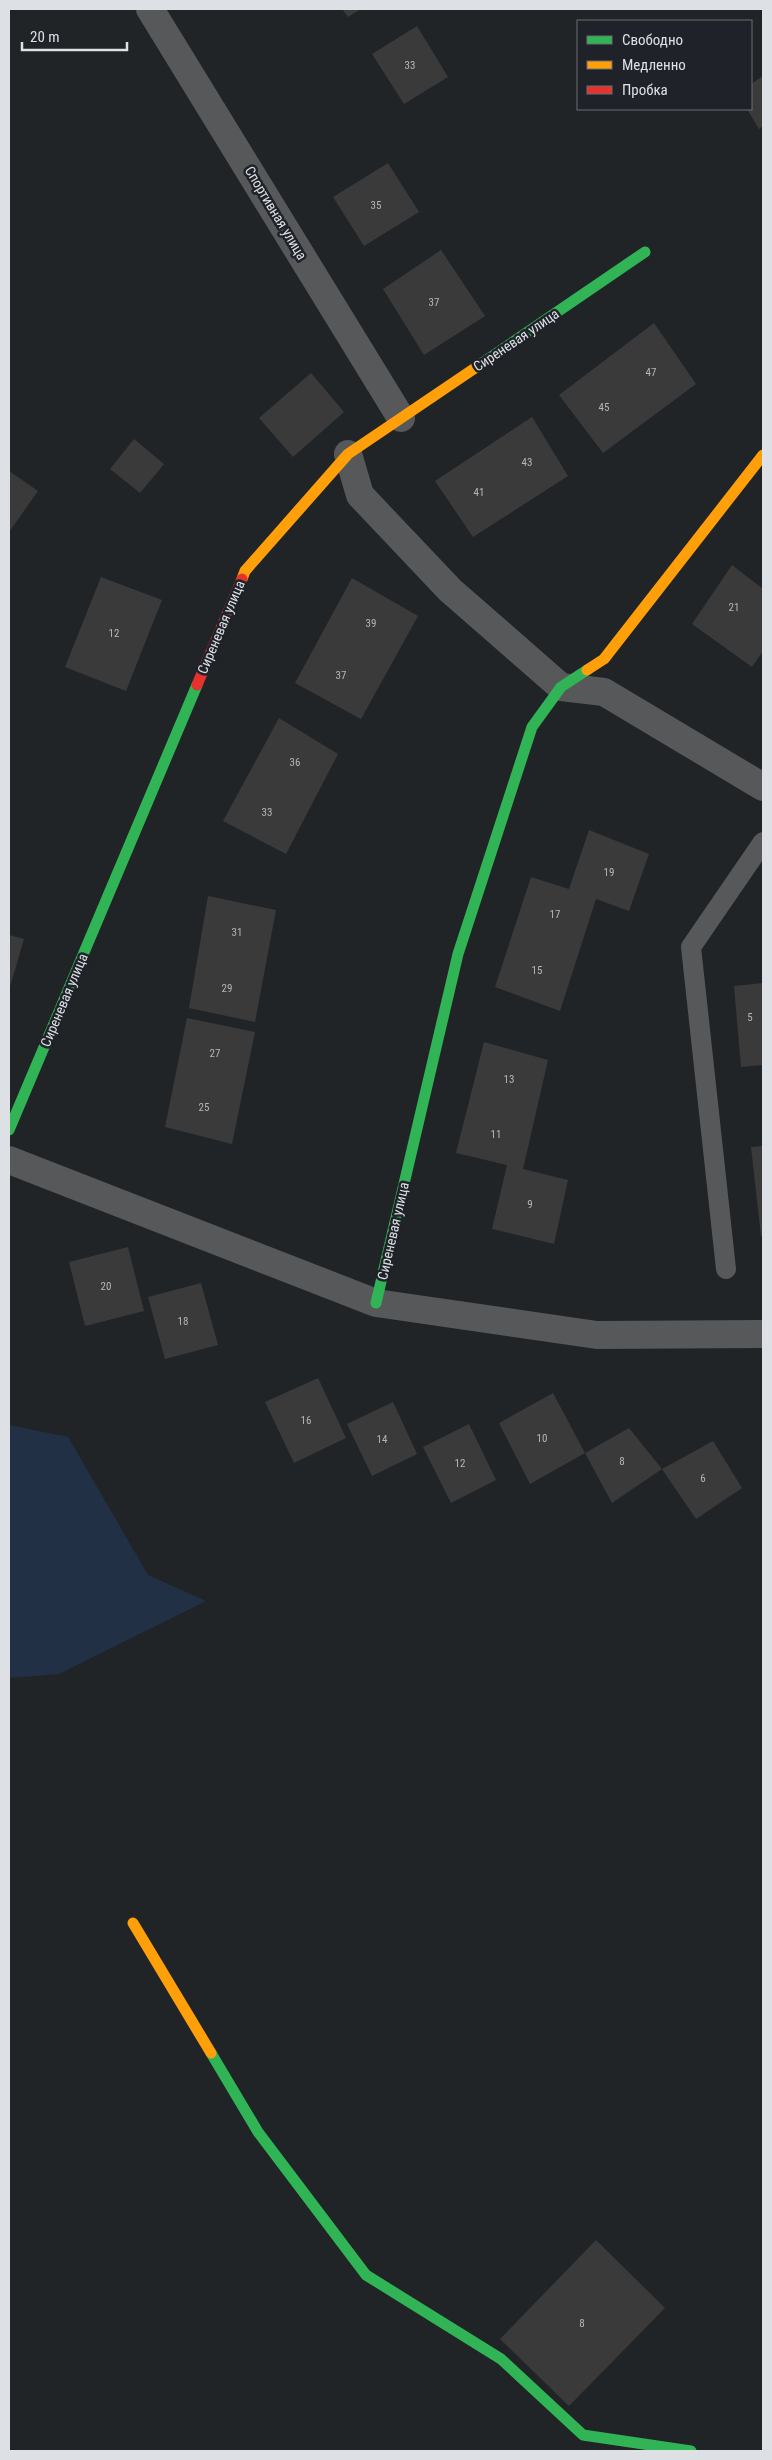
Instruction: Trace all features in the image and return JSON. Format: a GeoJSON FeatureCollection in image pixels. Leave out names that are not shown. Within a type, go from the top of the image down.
{"type":"FeatureCollection","features":[{"type":"Feature","properties":{"kind":"street","name":"Спортивная улица"},"geometry":{"type":"LineString","coordinates":[[150,9],[401,418]]}},
{"type":"Feature","properties":{"kind":"street","name":"Сиреневая улица"},"geometry":{"type":"LineString","coordinates":[[9,1130],[245,571],[348,454],[645,252]]}},
{"type":"Feature","properties":{"kind":"street"},"geometry":{"type":"LineString","coordinates":[[348,454],[360,495],[450,590],[560,687],[604,692],[763,786]]}},
{"type":"Feature","properties":{"kind":"street","name":"Сиреневая улица"},"geometry":{"type":"LineString","coordinates":[[376,1303],[458,954],[532,727],[560,687],[604,659],[763,454]]}},
{"type":"Feature","properties":{"kind":"street"},"geometry":{"type":"LineString","coordinates":[[9,1160],[376,1303],[597,1335],[763,1334]]}},
{"type":"Feature","properties":{"kind":"street"},"geometry":{"type":"LineString","coordinates":[[133,1923],[258,2132],[366,2275],[501,2359],[582,2443],[691,2451]]}},
{"type":"Feature","properties":{"kind":"lane"},"geometry":{"type":"LineString","coordinates":[[726,1269],[691,947],[763,842]]}},
{"type":"Feature","properties":{"kind":"shaded area"},"geometry":{"type":"Polygon","coordinates":[[[9,1425],[68,1437],[148,1575],[206,1601],[59,1674],[9,1678],[9,1425]]]}},
{"type":"Feature","properties":{"kind":"building"},"geometry":{"type":"Polygon","coordinates":[[[342,9],[361,9],[348,17],[342,9]]]}},
{"type":"Feature","properties":{"kind":"building"},"geometry":{"type":"Polygon","coordinates":[[[417,26],[448,77],[404,104],[372,54],[417,26]]]}},
{"type":"Feature","properties":{"kind":"building"},"geometry":{"type":"Polygon","coordinates":[[[763,76],[763,126],[759,129],[748,110],[752,110],[752,83],[763,76]]]}},
{"type":"Feature","properties":{"kind":"building"},"geometry":{"type":"Polygon","coordinates":[[[388,163],[419,212],[364,246],[333,197],[388,163]]]}},
{"type":"Feature","properties":{"kind":"building"},"geometry":{"type":"Polygon","coordinates":[[[441,250],[485,316],[424,355],[383,289],[441,250]]]}},
{"type":"Feature","properties":{"kind":"building"},"geometry":{"type":"Polygon","coordinates":[[[654,323],[696,384],[603,453],[559,395],[654,323]]]}},
{"type":"Feature","properties":{"kind":"building"},"geometry":{"type":"Polygon","coordinates":[[[311,373],[344,412],[293,457],[259,418],[311,373]]]}},
{"type":"Feature","properties":{"kind":"building"},"geometry":{"type":"Polygon","coordinates":[[[532,417],[568,476],[473,537],[435,481],[532,417]]]}},
{"type":"Feature","properties":{"kind":"building"},"geometry":{"type":"Polygon","coordinates":[[[134,439],[164,464],[140,493],[110,469],[134,439]]]}},
{"type":"Feature","properties":{"kind":"building"},"geometry":{"type":"Polygon","coordinates":[[[9,471],[38,491],[9,532],[9,471]]]}},
{"type":"Feature","properties":{"kind":"building"},"geometry":{"type":"Polygon","coordinates":[[[732,565],[763,589],[763,651],[752,667],[692,624],[732,565]]]}},
{"type":"Feature","properties":{"kind":"building"},"geometry":{"type":"Polygon","coordinates":[[[101,577],[162,600],[126,691],[65,667],[101,577]]]}},
{"type":"Feature","properties":{"kind":"building"},"geometry":{"type":"Polygon","coordinates":[[[352,578],[418,616],[361,719],[295,683],[352,578]]]}},
{"type":"Feature","properties":{"kind":"building"},"geometry":{"type":"Polygon","coordinates":[[[279,718],[338,754],[286,854],[223,821],[279,718]]]}},
{"type":"Feature","properties":{"kind":"building"},"geometry":{"type":"Polygon","coordinates":[[[589,830],[649,854],[629,911],[596,899],[560,1011],[495,987],[531,877],[569,889],[589,830]]]}},
{"type":"Feature","properties":{"kind":"building"},"geometry":{"type":"Polygon","coordinates":[[[208,896],[276,910],[255,1022],[189,1008],[208,896]]]}},
{"type":"Feature","properties":{"kind":"building"},"geometry":{"type":"Polygon","coordinates":[[[9,935],[24,939],[9,990],[9,935]]]}},
{"type":"Feature","properties":{"kind":"building"},"geometry":{"type":"Polygon","coordinates":[[[763,983],[763,1065],[741,1067],[734,986],[763,983]]]}},
{"type":"Feature","properties":{"kind":"building"},"geometry":{"type":"Polygon","coordinates":[[[187,1018],[255,1032],[232,1144],[165,1127],[187,1018]]]}},
{"type":"Feature","properties":{"kind":"building"},"geometry":{"type":"Polygon","coordinates":[[[484,1042],[548,1060],[523,1169],[568,1180],[554,1244],[492,1229],[507,1165],[456,1153],[484,1042]]]}},
{"type":"Feature","properties":{"kind":"building"},"geometry":{"type":"Polygon","coordinates":[[[763,1146],[763,1236],[761,1236],[751,1147],[763,1146]]]}},
{"type":"Feature","properties":{"kind":"building"},"geometry":{"type":"Polygon","coordinates":[[[128,1247],[144,1311],[85,1326],[69,1262],[128,1247]]]}},
{"type":"Feature","properties":{"kind":"building"},"geometry":{"type":"Polygon","coordinates":[[[201,1283],[218,1345],[165,1359],[148,1297],[201,1283]]]}},
{"type":"Feature","properties":{"kind":"building"},"geometry":{"type":"Polygon","coordinates":[[[318,1378],[346,1438],[294,1463],[265,1402],[318,1378]]]}},
{"type":"Feature","properties":{"kind":"building"},"geometry":{"type":"Polygon","coordinates":[[[553,1393],[585,1453],[530,1484],[499,1423],[553,1393]]]}},
{"type":"Feature","properties":{"kind":"building"},"geometry":{"type":"Polygon","coordinates":[[[393,1402],[417,1454],[372,1476],[347,1424],[393,1402]]]}},
{"type":"Feature","properties":{"kind":"building"},"geometry":{"type":"Polygon","coordinates":[[[469,1424],[496,1480],[451,1503],[423,1447],[469,1424]]]}},
{"type":"Feature","properties":{"kind":"building"},"geometry":{"type":"Polygon","coordinates":[[[629,1428],[662,1469],[612,1503],[585,1453],[629,1428]]]}},
{"type":"Feature","properties":{"kind":"building"},"geometry":{"type":"Polygon","coordinates":[[[713,1441],[742,1488],[696,1519],[662,1469],[713,1441]]]}},
{"type":"Feature","properties":{"kind":"building"},"geometry":{"type":"Polygon","coordinates":[[[596,2240],[665,2308],[569,2406],[500,2339],[596,2240]]]}},
{"type":"Feature","properties":{"kind":"traffic: fast"},"geometry":{"type":"LineString","coordinates":[[478,366],[645,252]]}},
{"type":"Feature","properties":{"kind":"traffic: fast"},"geometry":{"type":"LineString","coordinates":[[376,1303],[458,954],[532,727],[561,687],[587,670]]}},
{"type":"Feature","properties":{"kind":"traffic: fast"},"geometry":{"type":"LineString","coordinates":[[9,1130],[197,685]]}},
{"type":"Feature","properties":{"kind":"traffic: fast"},"geometry":{"type":"LineString","coordinates":[[211,2053],[258,2132],[366,2275],[501,2359],[583,2435],[691,2451]]}},
{"type":"Feature","properties":{"kind":"traffic: slow"},"geometry":{"type":"LineString","coordinates":[[242,579],[245,571],[348,454],[478,366]]}},
{"type":"Feature","properties":{"kind":"traffic: slow"},"geometry":{"type":"LineString","coordinates":[[587,670],[604,659],[763,455]]}},
{"type":"Feature","properties":{"kind":"traffic: slow"},"geometry":{"type":"LineString","coordinates":[[133,1923],[211,2053]]}},
{"type":"Feature","properties":{"kind":"traffic: jam"},"geometry":{"type":"LineString","coordinates":[[197,685],[242,579]]}}]}
